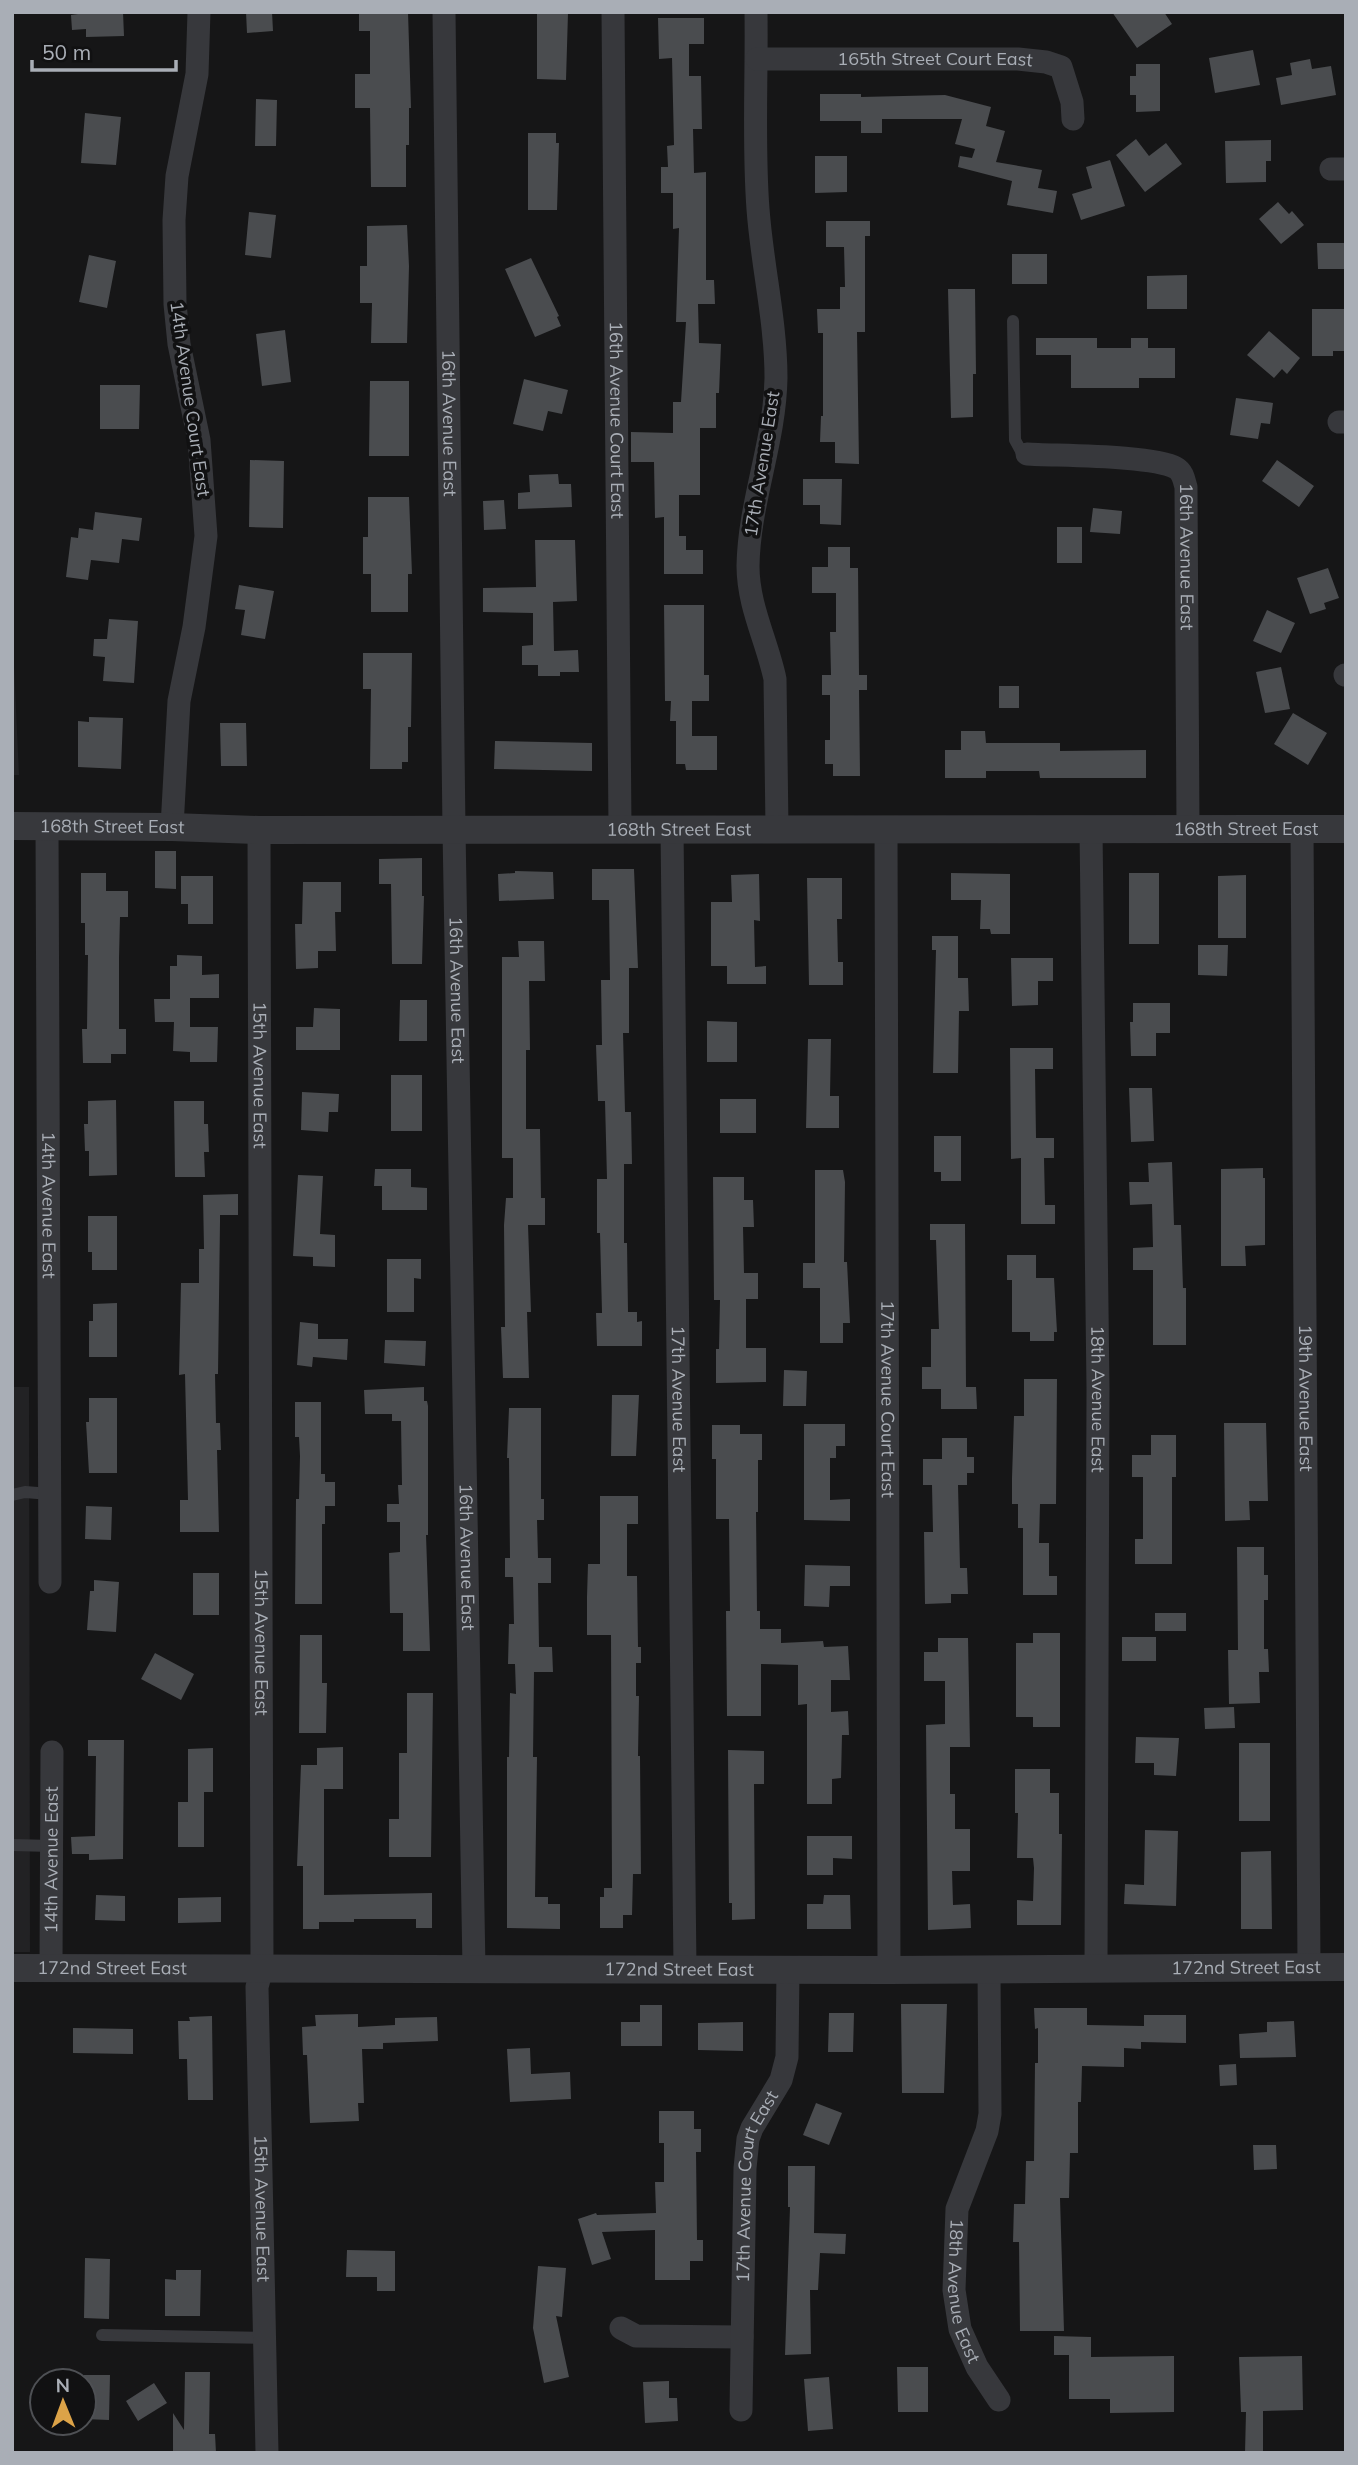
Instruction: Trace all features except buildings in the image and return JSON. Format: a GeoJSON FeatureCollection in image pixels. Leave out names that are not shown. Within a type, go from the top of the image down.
{"type":"FeatureCollection","features":[{"type":"Feature","properties":{"kind":"street","name":"14th Avenue Court East"},"geometry":{"type":"LineString","coordinates":[[172,827],[179,701],[194,627],[206,536],[200,440],[179,344],[175,304],[174,220],[177,176],[197,74],[199,12]]}},
{"type":"Feature","properties":{"kind":"street","name":"16th Avenue East"},"geometry":{"type":"LineString","coordinates":[[444,12],[454,830],[474,1969]]}},
{"type":"Feature","properties":{"kind":"street","name":"16th Avenue Court East"},"geometry":{"type":"LineString","coordinates":[[613,12],[620,828]]}},
{"type":"Feature","properties":{"kind":"street","name":"17th Avenue East"},"geometry":{"type":"LineString","coordinates":[[756,12],[758,210],[771,309],[776,376],[768,447],[750,526],[748,566],[752,603],[771,657],[775,679],[777,829]]}},
{"type":"Feature","properties":{"kind":"street","name":"165th Street Court East"},"geometry":{"type":"LineString","coordinates":[[757,60],[1018,59],[1046,62],[1061,67],[1072,102],[1073,119]]}},
{"type":"Feature","properties":{"kind":"street","name":"16th Avenue East"},"geometry":{"type":"LineString","coordinates":[[1027,454],[1145,460],[1178,469],[1183,474],[1186,487],[1188,828]]}},
{"type":"Feature","properties":{"kind":"street","name":"168th Street East"},"geometry":{"type":"LineString","coordinates":[[12,826],[259,830],[1346,829]]}},
{"type":"Feature","properties":{"kind":"street","name":"14th Avenue East"},"geometry":{"type":"LineString","coordinates":[[47,827],[50,1582]]}},
{"type":"Feature","properties":{"kind":"street","name":"19th Avenue East"},"geometry":{"type":"LineString","coordinates":[[1302,828],[1309,1967]]}},
{"type":"Feature","properties":{"kind":"street","name":"17th Avenue Court East"},"geometry":{"type":"LineString","coordinates":[[886,829],[889,1970]]}},
{"type":"Feature","properties":{"kind":"street","name":"15th Avenue East"},"geometry":{"type":"LineString","coordinates":[[259,830],[262,1968],[257,1987],[267,2453]]}},
{"type":"Feature","properties":{"kind":"street","name":"17th Avenue East"},"geometry":{"type":"LineString","coordinates":[[672,830],[685,1968]]}},
{"type":"Feature","properties":{"kind":"street","name":"18th Avenue East"},"geometry":{"type":"LineString","coordinates":[[1091,830],[1098,1388],[1097,1968]]}},
{"type":"Feature","properties":{"kind":"street","name":"14th Avenue East"},"geometry":{"type":"LineString","coordinates":[[51,1968],[52,1752]]}},
{"type":"Feature","properties":{"kind":"street","name":"172nd Street East"},"geometry":{"type":"LineString","coordinates":[[12,1968],[889,1970],[1346,1967]]}},
{"type":"Feature","properties":{"kind":"street","name":"17th Avenue Court East"},"geometry":{"type":"LineString","coordinates":[[741,2410],[748,2139],[757,2118],[781,2080],[787,2057],[788,1969]]}},
{"type":"Feature","properties":{"kind":"street","name":"18th Avenue East"},"geometry":{"type":"LineString","coordinates":[[989,1969],[990,2114],[987,2131],[957,2209],[954,2290],[960,2329],[977,2367],[999,2400]]}},
{"type":"Feature","properties":{"kind":"street"},"geometry":{"type":"LineString","coordinates":[[621,2328],[636,2336],[742,2337]]}},
{"type":"Feature","properties":{"kind":"lane"},"geometry":{"type":"LineString","coordinates":[[1013,321],[1015,440],[1021,451],[1027,454]]}},
{"type":"Feature","properties":{"kind":"lane"},"geometry":{"type":"LineString","coordinates":[[12,1495],[25,1492],[50,1494]]}},
{"type":"Feature","properties":{"kind":"lane"},"geometry":{"type":"LineString","coordinates":[[12,1845],[52,1846]]}},
{"type":"Feature","properties":{"kind":"lane"},"geometry":{"type":"LineString","coordinates":[[102,2335],[265,2338]]}},
{"type":"Feature","properties":{"kind":"shaded area"},"geometry":{"type":"Polygon","coordinates":[[[12,621],[19,775],[12,775],[12,621]]]}},
{"type":"Feature","properties":{"kind":"shaded area"},"geometry":{"type":"Polygon","coordinates":[[[12,1387],[29,1387],[30,1952],[12,1952],[12,1387]]]}}]}
